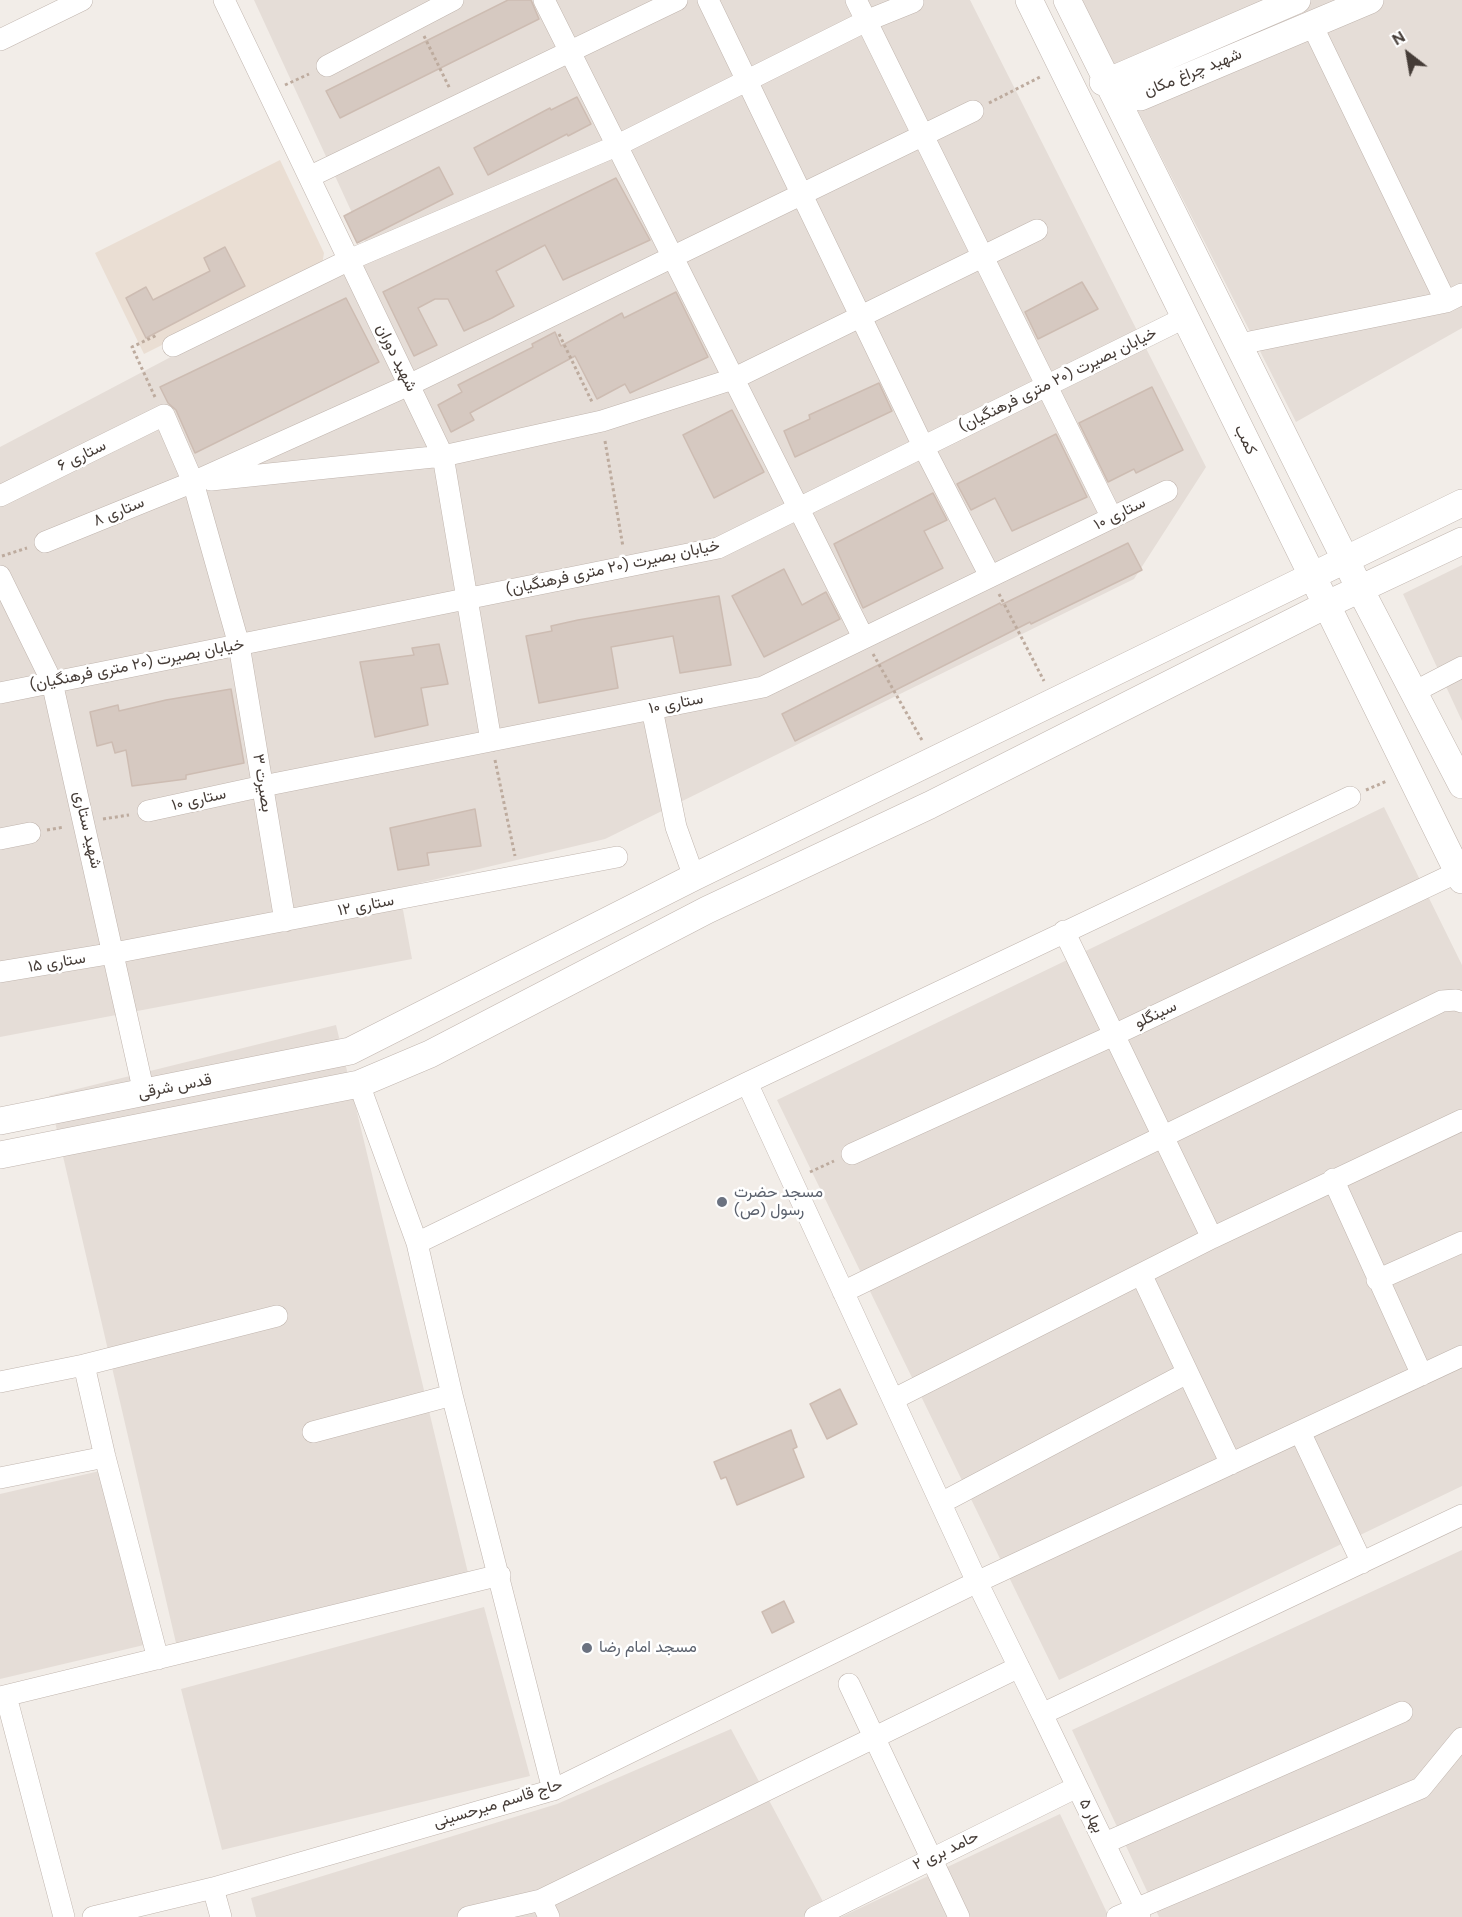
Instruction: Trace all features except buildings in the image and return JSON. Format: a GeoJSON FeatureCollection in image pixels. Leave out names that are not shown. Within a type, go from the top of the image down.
{"type":"FeatureCollection","features":[{"type":"Feature","properties":{"kind":"street"},"geometry":{"type":"LineString","coordinates":[[0,40],[82,0]]}},
{"type":"Feature","properties":{"kind":"street","name":"شهید دوران"},"geometry":{"type":"LineString","coordinates":[[224,0],[443,456],[491,741]]}},
{"type":"Feature","properties":{"kind":"street"},"geometry":{"type":"LineString","coordinates":[[327,66],[453,0]]}},
{"type":"Feature","properties":{"kind":"street"},"geometry":{"type":"LineString","coordinates":[[544,0],[863,637]]}},
{"type":"Feature","properties":{"kind":"street"},"geometry":{"type":"LineString","coordinates":[[309,177],[677,0]]}},
{"type":"Feature","properties":{"kind":"street"},"geometry":{"type":"LineString","coordinates":[[708,0],[745,81],[923,446],[990,576]]}},
{"type":"Feature","properties":{"kind":"street"},"geometry":{"type":"LineString","coordinates":[[856,0],[1112,518]]}},
{"type":"Feature","properties":{"kind":"street","name":"کمب"},"geometry":{"type":"LineString","coordinates":[[1029,0],[1460,876]]}},
{"type":"Feature","properties":{"kind":"street"},"geometry":{"type":"LineString","coordinates":[[1067,0],[1412,693],[1462,785]]}},
{"type":"Feature","properties":{"kind":"street","name":"شهید چراغ مکان"},"geometry":{"type":"LineString","coordinates":[[1107,82],[1297,0]]}},
{"type":"Feature","properties":{"kind":"street","name":"شهید چراغ مکان"},"geometry":{"type":"LineString","coordinates":[[1107,82],[1140,97],[1370,0]]}},
{"type":"Feature","properties":{"kind":"street"},"geometry":{"type":"LineString","coordinates":[[173,346],[349,260],[616,146],[866,21],[913,2]]}},
{"type":"Feature","properties":{"kind":"street"},"geometry":{"type":"LineString","coordinates":[[1253,19],[1263,44]]}},
{"type":"Feature","properties":{"kind":"street"},"geometry":{"type":"LineString","coordinates":[[1240,344],[1454,298],[1312,25]]}},
{"type":"Feature","properties":{"kind":"street"},"geometry":{"type":"LineString","coordinates":[[1064,71],[1107,82]]}},
{"type":"Feature","properties":{"kind":"street"},"geometry":{"type":"LineString","coordinates":[[193,482],[409,384],[973,111]]}},
{"type":"Feature","properties":{"kind":"street"},"geometry":{"type":"LineString","coordinates":[[193,482],[443,456],[602,421],[733,379],[1038,230]]}},
{"type":"Feature","properties":{"kind":"street","name":"خیابان بصیرت (۲۰ متری فرهنگیان)"},"geometry":{"type":"LineString","coordinates":[[0,693],[718,548],[1046,384],[1184,318]]}},
{"type":"Feature","properties":{"kind":"street","name":"بصیرت ۳"},"geometry":{"type":"LineString","coordinates":[[164,415],[193,482],[239,645],[285,921]]}},
{"type":"Feature","properties":{"kind":"street","name":"ستاری ۶"},"geometry":{"type":"LineString","coordinates":[[0,496],[164,415]]}},
{"type":"Feature","properties":{"kind":"street","name":"ستاری ۸"},"geometry":{"type":"LineString","coordinates":[[45,542],[193,482]]}},
{"type":"Feature","properties":{"kind":"street","name":"ستاری ۱۰"},"geometry":{"type":"LineString","coordinates":[[148,811],[763,687],[1167,491]]}},
{"type":"Feature","properties":{"kind":"street","name":"قدس شرقی"},"geometry":{"type":"LineString","coordinates":[[0,1121],[350,1051],[694,877],[1462,503]]}},
{"type":"Feature","properties":{"kind":"street"},"geometry":{"type":"LineString","coordinates":[[0,1155],[358,1084],[430,1054],[707,910],[930,805],[1328,604],[1361,591],[1462,541]]}},
{"type":"Feature","properties":{"kind":"street","name":"شهید ستاری"},"geometry":{"type":"LineString","coordinates":[[1,581],[52,682],[144,1093]]}},
{"type":"Feature","properties":{"kind":"street"},"geometry":{"type":"LineString","coordinates":[[1412,693],[1462,667]]}},
{"type":"Feature","properties":{"kind":"street"},"geometry":{"type":"LineString","coordinates":[[652,709],[676,827],[694,877]]}},
{"type":"Feature","properties":{"kind":"street"},"geometry":{"type":"LineString","coordinates":[[417,1244],[747,1083],[1350,797]]}},
{"type":"Feature","properties":{"kind":"street"},"geometry":{"type":"LineString","coordinates":[[0,839],[30,833]]}},
{"type":"Feature","properties":{"kind":"street","name":"ستاری ۱۲"},"geometry":{"type":"LineString","coordinates":[[114,954],[617,857]]}},
{"type":"Feature","properties":{"kind":"street","name":"سینگلو"},"geometry":{"type":"LineString","coordinates":[[852,1154],[1460,876]]}},
{"type":"Feature","properties":{"kind":"street"},"geometry":{"type":"LineString","coordinates":[[1064,932],[1212,1238]]}},
{"type":"Feature","properties":{"kind":"street","name":"ستاری ۱۵"},"geometry":{"type":"LineString","coordinates":[[0,972],[114,954]]}},
{"type":"Feature","properties":{"kind":"street"},"geometry":{"type":"LineString","coordinates":[[843,1292],[1442,1000],[1462,1002]]}},
{"type":"Feature","properties":{"kind":"street"},"geometry":{"type":"LineString","coordinates":[[350,1051],[358,1084],[417,1244],[452,1395],[500,1575],[553,1790]]}},
{"type":"Feature","properties":{"kind":"street","name":"بهار ۵"},"geometry":{"type":"LineString","coordinates":[[747,1083],[977,1582],[1105,1843],[1131,1914]]}},
{"type":"Feature","properties":{"kind":"street"},"geometry":{"type":"LineString","coordinates":[[60,1109],[64,1143]]}},
{"type":"Feature","properties":{"kind":"street"},"geometry":{"type":"LineString","coordinates":[[894,1399],[1212,1238],[1462,1120]]}},
{"type":"Feature","properties":{"kind":"street"},"geometry":{"type":"LineString","coordinates":[[1333,1179],[1422,1375]]}},
{"type":"Feature","properties":{"kind":"street"},"geometry":{"type":"LineString","coordinates":[[1377,1280],[1462,1242]]}},
{"type":"Feature","properties":{"kind":"street"},"geometry":{"type":"LineString","coordinates":[[1141,1274],[1231,1464]]}},
{"type":"Feature","properties":{"kind":"street"},"geometry":{"type":"LineString","coordinates":[[0,1382],[84,1365],[277,1316]]}},
{"type":"Feature","properties":{"kind":"street","name":"حاج قاسم میرحسینی"},"geometry":{"type":"LineString","coordinates":[[93,1917],[213,1888],[553,1790],[977,1582],[1462,1356]]}},
{"type":"Feature","properties":{"kind":"street"},"geometry":{"type":"LineString","coordinates":[[84,1365],[105,1457],[158,1659]]}},
{"type":"Feature","properties":{"kind":"street"},"geometry":{"type":"LineString","coordinates":[[941,1503],[1187,1373]]}},
{"type":"Feature","properties":{"kind":"street"},"geometry":{"type":"LineString","coordinates":[[313,1432],[452,1395]]}},
{"type":"Feature","properties":{"kind":"street"},"geometry":{"type":"LineString","coordinates":[[1300,1432],[1362,1563]]}},
{"type":"Feature","properties":{"kind":"street"},"geometry":{"type":"LineString","coordinates":[[0,1478],[105,1457]]}},
{"type":"Feature","properties":{"kind":"street"},"geometry":{"type":"LineString","coordinates":[[1042,1714],[1462,1515]]}},
{"type":"Feature","properties":{"kind":"street"},"geometry":{"type":"LineString","coordinates":[[64,1917],[3,1696],[500,1575]]}},
{"type":"Feature","properties":{"kind":"street"},"geometry":{"type":"LineString","coordinates":[[468,1917],[545,1908],[875,1738],[1019,1667]]}},
{"type":"Feature","properties":{"kind":"street"},"geometry":{"type":"LineString","coordinates":[[849,1684],[959,1917]]}},
{"type":"Feature","properties":{"kind":"street"},"geometry":{"type":"LineString","coordinates":[[1105,1843],[1402,1712]]}},
{"type":"Feature","properties":{"kind":"street"},"geometry":{"type":"LineString","coordinates":[[1131,1914],[1421,1788],[1462,1738]]}},
{"type":"Feature","properties":{"kind":"street","name":"حامد بری ۲"},"geometry":{"type":"LineString","coordinates":[[815,1917],[931,1857],[1077,1787]]}},
{"type":"Feature","properties":{"kind":"street"},"geometry":{"type":"LineString","coordinates":[[213,1888],[221,1917]]}},
{"type":"Feature","properties":{"kind":"path"},"geometry":{"type":"LineString","coordinates":[[415,20],[458,105]]}},
{"type":"Feature","properties":{"kind":"path"},"geometry":{"type":"LineString","coordinates":[[268,92],[327,66]]}},
{"type":"Feature","properties":{"kind":"path"},"geometry":{"type":"LineString","coordinates":[[973,111],[1064,71]]}},
{"type":"Feature","properties":{"kind":"path"},"geometry":{"type":"LineString","coordinates":[[550,316],[602,421],[627,566]]}},
{"type":"Feature","properties":{"kind":"path"},"geometry":{"type":"LineString","coordinates":[[164,415],[132,347],[164,332],[173,346]]}},
{"type":"Feature","properties":{"kind":"path"},"geometry":{"type":"LineString","coordinates":[[0,557],[45,542]]}},
{"type":"Feature","properties":{"kind":"path"},"geometry":{"type":"LineString","coordinates":[[990,576],[1055,702]]}},
{"type":"Feature","properties":{"kind":"path"},"geometry":{"type":"LineString","coordinates":[[863,637],[934,761]]}},
{"type":"Feature","properties":{"kind":"path"},"geometry":{"type":"LineString","coordinates":[[491,741],[519,877]]}},
{"type":"Feature","properties":{"kind":"path"},"geometry":{"type":"LineString","coordinates":[[1350,797],[1408,771]]}},
{"type":"Feature","properties":{"kind":"path"},"geometry":{"type":"LineString","coordinates":[[791,1179],[852,1154]]}},
{"type":"Feature","properties":{"kind":"shaded area"},"geometry":{"type":"Polygon","coordinates":[[[254,0],[970,0],[1206,467],[1134,579],[605,839],[399,888],[412,959],[0,1037],[0,447],[370,252],[254,0]]]}},
{"type":"Feature","properties":{"kind":"shaded area"},"geometry":{"type":"Polygon","coordinates":[[[1071,0],[1462,0],[1462,328],[1296,422],[1109,54],[1071,0]]]}},
{"type":"Feature","properties":{"kind":"shaded area"},"geometry":{"type":"Polygon","coordinates":[[[280,160],[324,253],[322,265],[144,354],[95,253],[280,160]]]}},
{"type":"Feature","properties":{"kind":"shaded area"},"geometry":{"type":"Polygon","coordinates":[[[1462,565],[1462,721],[1403,594],[1462,565]]]}},
{"type":"Feature","properties":{"kind":"shaded area"},"geometry":{"type":"Polygon","coordinates":[[[1384,807],[1462,965],[1462,1486],[1059,1680],[777,1100],[1384,807]]]}},
{"type":"Feature","properties":{"kind":"shaded area"},"geometry":{"type":"Polygon","coordinates":[[[336,1025],[469,1577],[179,1656],[49,1096],[336,1025]]]}},
{"type":"Feature","properties":{"kind":"shaded area"},"geometry":{"type":"Polygon","coordinates":[[[104,1470],[144,1645],[0,1679],[0,1494],[104,1470]]]}},
{"type":"Feature","properties":{"kind":"shaded area"},"geometry":{"type":"Polygon","coordinates":[[[1462,1550],[1462,1917],[1159,1917],[1072,1730],[1462,1550]]]}},
{"type":"Feature","properties":{"kind":"shaded area"},"geometry":{"type":"Polygon","coordinates":[[[484,1607],[530,1776],[222,1850],[181,1689],[484,1607]]]}},
{"type":"Feature","properties":{"kind":"shaded area"},"geometry":{"type":"Polygon","coordinates":[[[731,1729],[828,1911],[815,1917],[256,1917],[251,1898],[557,1804],[731,1729]]]}},
{"type":"Feature","properties":{"kind":"shaded area"},"geometry":{"type":"Polygon","coordinates":[[[1060,1814],[1109,1917],[841,1917],[1060,1814]]]}},
{"type":"Feature","properties":{"kind":"place","name":"مسجد حضرت رسول (ص)"},"geometry":{"type":"Point","coordinates":[722,1202]}},
{"type":"Feature","properties":{"kind":"place","name":"مسجد امام رضا"},"geometry":{"type":"Point","coordinates":[587,1648]}}]}
